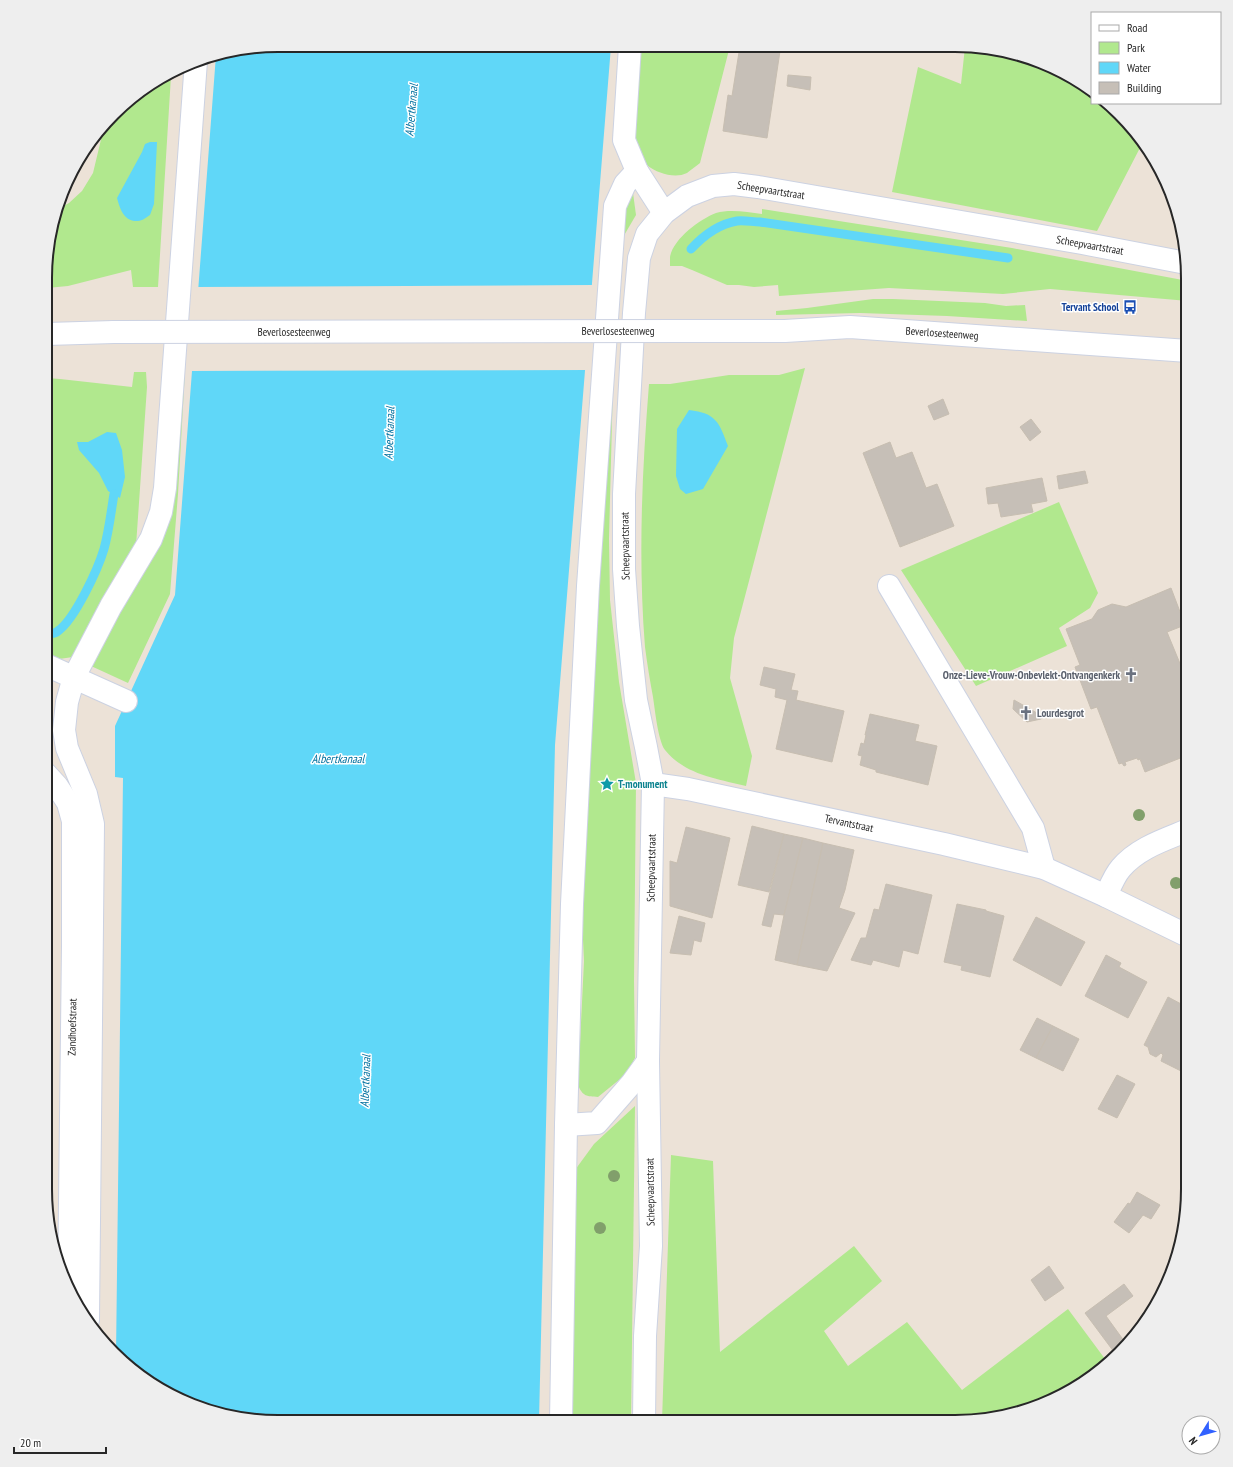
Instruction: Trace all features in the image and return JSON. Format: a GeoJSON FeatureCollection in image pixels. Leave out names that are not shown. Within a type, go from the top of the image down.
{"type":"FeatureCollection","features":[{"type":"Feature","properties":{"kind":"street"},"geometry":{"type":"LineString","coordinates":[[630,52],[624,140],[637,172],[664,213]]}},
{"type":"Feature","properties":{"kind":"street"},"geometry":{"type":"LineString","coordinates":[[88,1312],[93,824],[86,794],[67,748],[64,730],[67,702],[74,677],[111,606],[150,539],[161,512],[165,488],[196,67]]}},
{"type":"Feature","properties":{"kind":"street"},"geometry":{"type":"LineString","coordinates":[[561,1415],[572,896],[588,586],[614,214],[615,206],[625,184],[637,172]]}},
{"type":"Feature","properties":{"kind":"street","name":"Scheepvaartstraat"},"geometry":{"type":"LineString","coordinates":[[644,1415],[645,1336],[651,1246],[648,1061],[653,784],[636,700],[628,626],[624,569],[624,494],[634,313],[639,258],[647,234],[664,213],[686,196],[713,186],[734,184],[1082,243],[1181,262]]}},
{"type":"Feature","properties":{"kind":"street","name":"Beverlosesteenweg"},"geometry":{"type":"LineString","coordinates":[[52,334],[114,332],[785,331],[850,327],[1181,351]]}},
{"type":"Feature","properties":{"kind":"street"},"geometry":{"type":"LineString","coordinates":[[889,586],[1033,828],[1044,868]]}},
{"type":"Feature","properties":{"kind":"street"},"geometry":{"type":"LineString","coordinates":[[52,668],[126,701]]}},
{"type":"Feature","properties":{"kind":"street","name":"Zandhoefstraat"},"geometry":{"type":"LineString","coordinates":[[52,781],[68,803],[72,822],[73,945],[69,1276]]}},
{"type":"Feature","properties":{"kind":"street","name":"Tervantstraat"},"geometry":{"type":"LineString","coordinates":[[653,784],[688,789],[944,844],[1044,868],[1181,933]]}},
{"type":"Feature","properties":{"kind":"street"},"geometry":{"type":"LineString","coordinates":[[1106,896],[1121,868],[1132,858],[1145,848],[1181,833]]}},
{"type":"Feature","properties":{"kind":"street"},"geometry":{"type":"LineString","coordinates":[[566,1125],[597,1123],[632,1083],[648,1061]]}},
{"type":"Feature","properties":{"kind":"green space"},"geometry":{"type":"Polygon","coordinates":[[[640,52],[728,52],[700,163],[682,175],[672,175],[656,171],[645,164],[634,141],[640,52]]]}},
{"type":"Feature","properties":{"kind":"green space"},"geometry":{"type":"Polygon","coordinates":[[[964,52],[999,56],[1028,64],[1055,75],[1081,90],[1091,98],[1091,104],[1099,104],[1115,118],[1140,148],[1097,231],[892,192],[918,67],[961,84],[964,52]]]}},
{"type":"Feature","properties":{"kind":"green space"},"geometry":{"type":"Polygon","coordinates":[[[171,79],[158,287],[133,287],[131,270],[68,286],[52,288],[52,263],[56,234],[64,206],[82,191],[93,173],[102,137],[108,129],[140,99],[171,79]]]}},
{"type":"Feature","properties":{"kind":"green space"},"geometry":{"type":"Polygon","coordinates":[[[633,193],[636,215],[619,244],[622,204],[633,193]]]}},
{"type":"Feature","properties":{"kind":"green space"},"geometry":{"type":"Polygon","coordinates":[[[762,209],[1012,248],[1181,280],[1181,300],[1050,289],[1003,294],[889,288],[779,296],[778,285],[754,287],[727,285],[682,266],[670,266],[670,257],[676,243],[688,230],[702,220],[716,213],[727,211],[762,214],[762,209]]]}},
{"type":"Feature","properties":{"kind":"green space"},"geometry":{"type":"Polygon","coordinates":[[[873,299],[985,303],[1006,306],[1025,305],[1027,321],[860,313],[776,315],[776,311],[873,299]]]}},
{"type":"Feature","properties":{"kind":"green space"},"geometry":{"type":"Polygon","coordinates":[[[805,368],[734,638],[730,678],[752,756],[746,786],[702,775],[682,765],[665,750],[659,732],[645,647],[641,548],[644,450],[649,384],[670,384],[729,375],[779,375],[805,368]]]}},
{"type":"Feature","properties":{"kind":"green space"},"geometry":{"type":"Polygon","coordinates":[[[185,371],[178,494],[170,594],[128,683],[91,666],[139,578],[181,372],[185,371]]]}},
{"type":"Feature","properties":{"kind":"green space"},"geometry":{"type":"Polygon","coordinates":[[[134,372],[146,372],[147,387],[136,546],[73,657],[59,659],[52,656],[52,378],[132,387],[134,372]]]}},
{"type":"Feature","properties":{"kind":"green space"},"geometry":{"type":"Polygon","coordinates":[[[613,383],[609,539],[610,600],[619,682],[636,783],[634,981],[635,1058],[625,1075],[598,1097],[584,1094],[578,1085],[584,961],[581,895],[588,688],[613,383]]]}},
{"type":"Feature","properties":{"kind":"green space"},"geometry":{"type":"Polygon","coordinates":[[[1059,502],[1098,593],[1090,608],[1059,628],[1067,646],[976,686],[901,570],[1059,502]]]}},
{"type":"Feature","properties":{"kind":"green space"},"geometry":{"type":"Polygon","coordinates":[[[635,1106],[631,1415],[568,1415],[575,1170],[594,1144],[635,1106]]]}},
{"type":"Feature","properties":{"kind":"green space"},"geometry":{"type":"Polygon","coordinates":[[[671,1155],[713,1161],[720,1352],[854,1246],[882,1281],[824,1331],[848,1366],[907,1322],[962,1390],[1068,1309],[1105,1358],[1081,1377],[1042,1398],[999,1411],[970,1415],[662,1415],[671,1155]]]}},
{"type":"Feature","properties":{"kind":"water","name":"Albertkanaal"},"geometry":{"type":"Polygon","coordinates":[[[263,52],[611,52],[555,745],[539,1415],[263,1415],[234,1411],[191,1398],[165,1385],[140,1368],[116,1347],[123,778],[115,777],[115,726],[175,595],[216,61],[234,56],[263,52]]]}},
{"type":"Feature","properties":{"kind":"water"},"geometry":{"type":"Polygon","coordinates":[[[157,142],[154,204],[150,215],[144,219],[133,221],[123,214],[117,198],[145,144],[157,142]]]}},
{"type":"Feature","properties":{"kind":"water"},"geometry":{"type":"Polygon","coordinates":[[[689,410],[698,411],[711,416],[719,425],[728,446],[703,489],[686,494],[680,489],[676,476],[677,429],[689,410]]]}},
{"type":"Feature","properties":{"kind":"water"},"geometry":{"type":"Polygon","coordinates":[[[107,432],[116,433],[122,450],[125,477],[120,498],[108,491],[99,473],[79,450],[77,442],[88,442],[107,432]]]}},
{"type":"Feature","properties":{"kind":"pier"},"geometry":{"type":"Polygon","coordinates":[[[594,285],[587,370],[190,371],[197,287],[594,285]]]}},
{"type":"Feature","properties":{"kind":"building"},"geometry":{"type":"Polygon","coordinates":[[[739,52],[780,52],[767,138],[723,131],[728,95],[732,96],[739,52]]]}},
{"type":"Feature","properties":{"kind":"building"},"geometry":{"type":"Polygon","coordinates":[[[788,75],[811,77],[810,90],[787,86],[788,75]]]}},
{"type":"Feature","properties":{"kind":"building"},"geometry":{"type":"Polygon","coordinates":[[[943,399],[949,414],[934,420],[928,406],[943,399]]]}},
{"type":"Feature","properties":{"kind":"building"},"geometry":{"type":"Polygon","coordinates":[[[1031,419],[1041,432],[1030,441],[1020,427],[1031,419]]]}},
{"type":"Feature","properties":{"kind":"building"},"geometry":{"type":"Polygon","coordinates":[[[890,442],[896,458],[912,452],[926,488],[937,484],[954,526],[900,547],[863,453],[890,442]]]}},
{"type":"Feature","properties":{"kind":"building"},"geometry":{"type":"Polygon","coordinates":[[[1085,471],[1088,483],[1059,489],[1057,476],[1085,471]]]}},
{"type":"Feature","properties":{"kind":"building"},"geometry":{"type":"Polygon","coordinates":[[[1042,478],[1047,501],[1031,504],[1033,512],[1001,517],[998,503],[988,504],[986,488],[1042,478]]]}},
{"type":"Feature","properties":{"kind":"building","name":"Onze-Lieve-Vrouw-Onbevlekt-Ontvangenkerk"},"geometry":{"type":"Polygon","coordinates":[[[1171,588],[1181,614],[1181,627],[1167,632],[1181,666],[1181,758],[1145,772],[1140,759],[1138,760],[1137,758],[1125,762],[1126,765],[1124,766],[1122,763],[1119,764],[1097,707],[1091,709],[1075,667],[1080,665],[1066,629],[1092,619],[1098,610],[1112,604],[1126,607],[1171,588]]]}},
{"type":"Feature","properties":{"kind":"building"},"geometry":{"type":"Polygon","coordinates":[[[764,667],[795,674],[791,690],[798,691],[796,700],[844,711],[832,762],[776,749],[787,700],[775,697],[776,689],[760,685],[764,667]]]}},
{"type":"Feature","properties":{"kind":"building","name":"Lourdesgrot"},"geometry":{"type":"Polygon","coordinates":[[[1014,700],[1044,717],[1027,722],[1013,709],[1014,700]]]}},
{"type":"Feature","properties":{"kind":"building"},"geometry":{"type":"Polygon","coordinates":[[[870,714],[919,725],[915,741],[937,746],[928,785],[876,772],[876,770],[860,765],[862,756],[858,755],[861,743],[864,744],[870,714]]]}},
{"type":"Feature","properties":{"kind":"building"},"geometry":{"type":"Polygon","coordinates":[[[752,826],[784,834],[769,892],[738,885],[752,826]]]}},
{"type":"Feature","properties":{"kind":"building"},"geometry":{"type":"Polygon","coordinates":[[[686,827],[730,838],[712,918],[670,906],[670,861],[677,863],[686,827]]]}},
{"type":"Feature","properties":{"kind":"building"},"geometry":{"type":"Polygon","coordinates":[[[784,834],[803,838],[784,915],[774,914],[771,927],[762,925],[784,834]]]}},
{"type":"Feature","properties":{"kind":"building"},"geometry":{"type":"Polygon","coordinates":[[[803,838],[823,843],[797,965],[775,960],[784,915],[803,838]]]}},
{"type":"Feature","properties":{"kind":"building"},"geometry":{"type":"Polygon","coordinates":[[[823,843],[854,850],[845,890],[839,908],[855,913],[827,971],[797,965],[823,843]]]}},
{"type":"Feature","properties":{"kind":"building"},"geometry":{"type":"Polygon","coordinates":[[[886,884],[932,895],[918,954],[903,950],[899,967],[873,960],[871,965],[851,960],[861,938],[866,938],[874,909],[879,910],[886,884]]]}},
{"type":"Feature","properties":{"kind":"building"},"geometry":{"type":"Polygon","coordinates":[[[957,904],[986,910],[1004,916],[990,977],[961,970],[962,966],[944,962],[957,904]]]}},
{"type":"Feature","properties":{"kind":"building"},"geometry":{"type":"Polygon","coordinates":[[[679,916],[705,923],[701,942],[694,940],[691,955],[670,953],[679,916]]]}},
{"type":"Feature","properties":{"kind":"building"},"geometry":{"type":"Polygon","coordinates":[[[1036,917],[1085,942],[1061,986],[1013,960],[1036,917]]]}},
{"type":"Feature","properties":{"kind":"building"},"geometry":{"type":"Polygon","coordinates":[[[1106,955],[1121,963],[1119,967],[1147,982],[1128,1018],[1085,996],[1106,955]]]}},
{"type":"Feature","properties":{"kind":"building"},"geometry":{"type":"Polygon","coordinates":[[[1168,997],[1181,1004],[1181,1071],[1161,1061],[1163,1055],[1161,1053],[1156,1057],[1150,1054],[1148,1047],[1144,1045],[1168,997]]]}},
{"type":"Feature","properties":{"kind":"building"},"geometry":{"type":"Polygon","coordinates":[[[1037,1018],[1053,1026],[1036,1058],[1020,1050],[1037,1018]]]}},
{"type":"Feature","properties":{"kind":"building"},"geometry":{"type":"Polygon","coordinates":[[[1053,1026],[1079,1039],[1063,1071],[1036,1058],[1053,1026]]]}},
{"type":"Feature","properties":{"kind":"building"},"geometry":{"type":"Polygon","coordinates":[[[1117,1075],[1135,1084],[1117,1118],[1098,1109],[1117,1075]]]}},
{"type":"Feature","properties":{"kind":"building"},"geometry":{"type":"Polygon","coordinates":[[[1137,1192],[1160,1205],[1151,1219],[1143,1215],[1129,1233],[1114,1222],[1128,1203],[1130,1204],[1137,1192]]]}},
{"type":"Feature","properties":{"kind":"building"},"geometry":{"type":"Polygon","coordinates":[[[1049,1266],[1064,1288],[1045,1301],[1031,1280],[1049,1266]]]}},
{"type":"Feature","properties":{"kind":"building"},"geometry":{"type":"Polygon","coordinates":[[[1124,1284],[1133,1296],[1106,1316],[1123,1340],[1113,1351],[1085,1313],[1124,1284]]]}},
{"type":"Feature","properties":{"kind":"waterway"},"geometry":{"type":"LineString","coordinates":[[691,249],[706,235],[718,228],[737,221],[743,221],[760,222],[1008,258]]}},
{"type":"Feature","properties":{"kind":"waterway"},"geometry":{"type":"LineString","coordinates":[[52,634],[65,625],[72,616],[97,569],[109,528],[114,494]]}},
{"type":"Feature","properties":{"kind":"place","name":"Tervant School"},"geometry":{"type":"Point","coordinates":[1130,307]}},
{"type":"Feature","properties":{"kind":"place","name":"Onze-Lieve-Vrouw-Onbevlekt-Ontvangenkerk"},"geometry":{"type":"Point","coordinates":[1131,675]}},
{"type":"Feature","properties":{"kind":"place","name":"Lourdesgrot"},"geometry":{"type":"Point","coordinates":[1026,713]}},
{"type":"Feature","properties":{"kind":"place","name":"T-monument"},"geometry":{"type":"Point","coordinates":[607,784]}}]}
